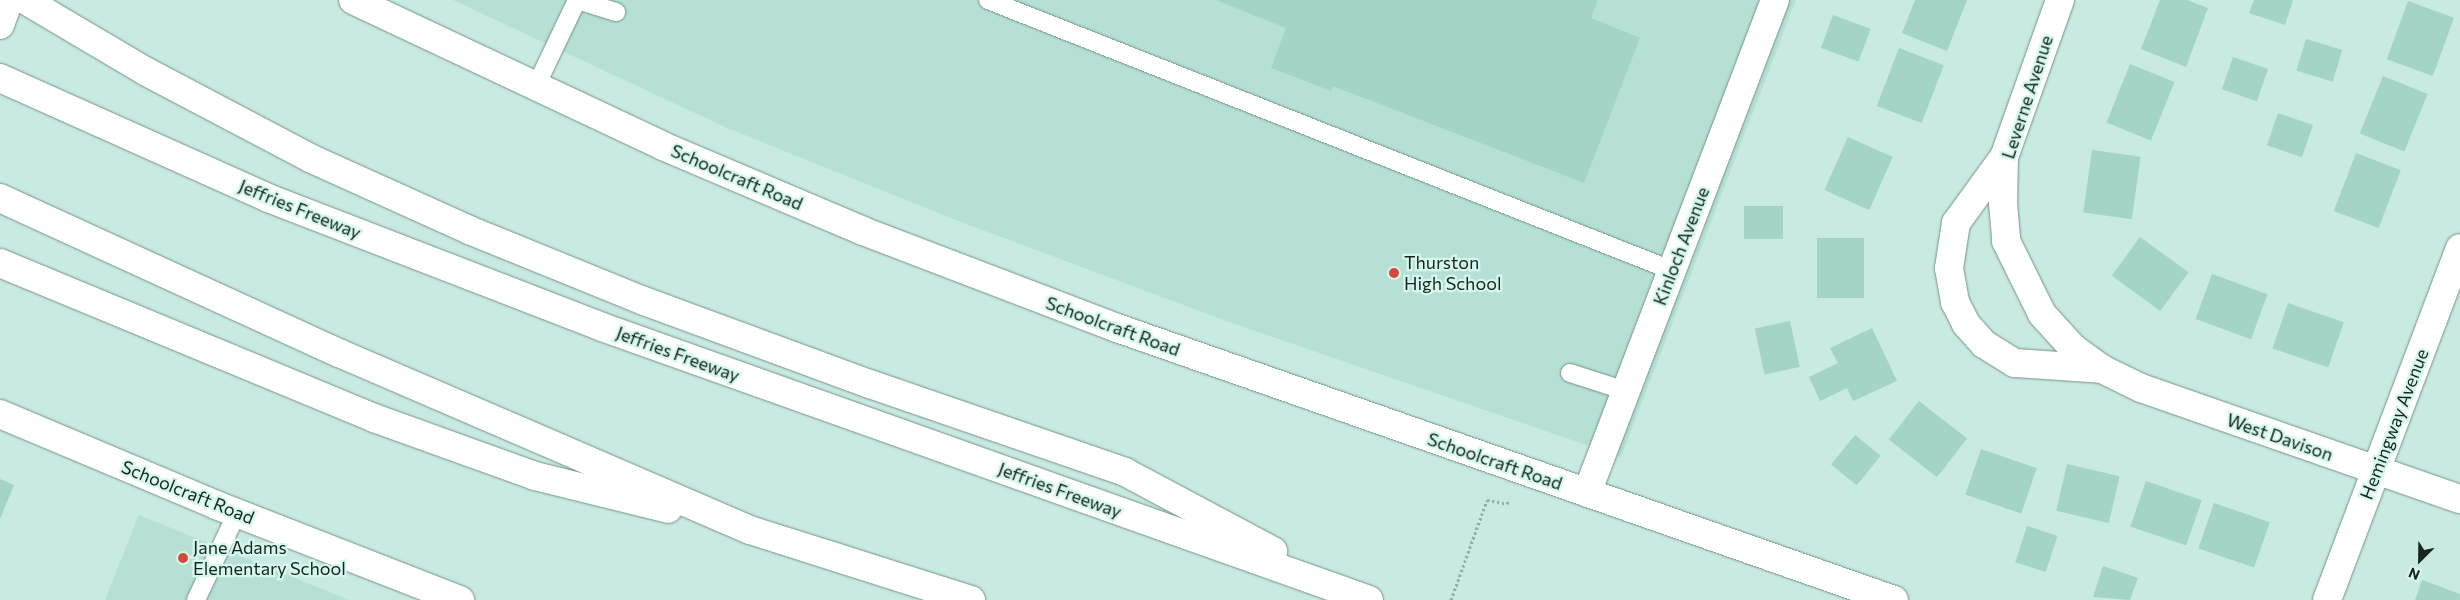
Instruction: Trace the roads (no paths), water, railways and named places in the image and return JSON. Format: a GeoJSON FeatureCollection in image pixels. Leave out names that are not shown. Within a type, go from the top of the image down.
{"type":"FeatureCollection","features":[{"type":"Feature","properties":{"kind":"main road"},"geometry":{"type":"LineString","coordinates":[[0,25],[9,0]]}},
{"type":"Feature","properties":{"kind":"main road"},"geometry":{"type":"LineString","coordinates":[[25,0],[145,71],[312,158],[460,226],[644,301],[870,384],[1125,472],[1362,598]]}},
{"type":"Feature","properties":{"kind":"main road","name":"Schoolcraft Road"},"geometry":{"type":"LineString","coordinates":[[353,0],[385,7],[536,86],[663,146],[863,231],[1120,330],[1894,600]]}},
{"type":"Feature","properties":{"kind":"main road","name":"Kinloch Avenue"},"geometry":{"type":"LineString","coordinates":[[1587,493],[1776,0]]}},
{"type":"Feature","properties":{"kind":"main road","name":"Leverne Avenue"},"geometry":{"type":"LineString","coordinates":[[2024,282],[2006,241],[2003,203],[2004,157],[2060,0]]}},
{"type":"Feature","properties":{"kind":"main road","name":"Jeffries Freeway"},"geometry":{"type":"LineString","coordinates":[[0,78],[268,198],[602,327],[1362,598]]}},
{"type":"Feature","properties":{"kind":"main road","name":"West Davison"},"geometry":{"type":"LineString","coordinates":[[2004,157],[1956,223],[1949,268],[1956,302],[1966,324],[1984,344],[2015,363],[2102,370]]}},
{"type":"Feature","properties":{"kind":"main road"},"geometry":{"type":"LineString","coordinates":[[0,198],[339,354],[750,530]]}},
{"type":"Feature","properties":{"kind":"main road","name":"Hemingway Avenue"},"geometry":{"type":"LineString","coordinates":[[2327,600],[2460,248]]}},
{"type":"Feature","properties":{"kind":"main road"},"geometry":{"type":"LineString","coordinates":[[0,263],[374,418],[535,476],[750,530],[971,600]]}},
{"type":"Feature","properties":{"kind":"main road","name":"West Davison"},"geometry":{"type":"LineString","coordinates":[[2024,282],[2048,320],[2073,348],[2102,370],[2141,388],[2460,499]]}},
{"type":"Feature","properties":{"kind":"main road","name":"Schoolcraft Road"},"geometry":{"type":"LineString","coordinates":[[0,414],[237,513],[460,600]]}},
{"type":"Feature","properties":{"kind":"lane"},"geometry":{"type":"LineString","coordinates":[[536,86],[577,0],[616,12]]}},
{"type":"Feature","properties":{"kind":"lane"},"geometry":{"type":"LineString","coordinates":[[988,0],[1671,270]]}},
{"type":"Feature","properties":{"kind":"lane"},"geometry":{"type":"LineString","coordinates":[[1570,373],[1626,391]]}},
{"type":"Feature","properties":{"kind":"lane"},"geometry":{"type":"LineString","coordinates":[[196,600],[237,513]]}},
{"type":"Feature","properties":{"kind":"place","name":"Thurston High School"},"geometry":{"type":"Point","coordinates":[1394,273]}},
{"type":"Feature","properties":{"kind":"place","name":"Jane Adams Elementary School"},"geometry":{"type":"Point","coordinates":[183,558]}}]}
